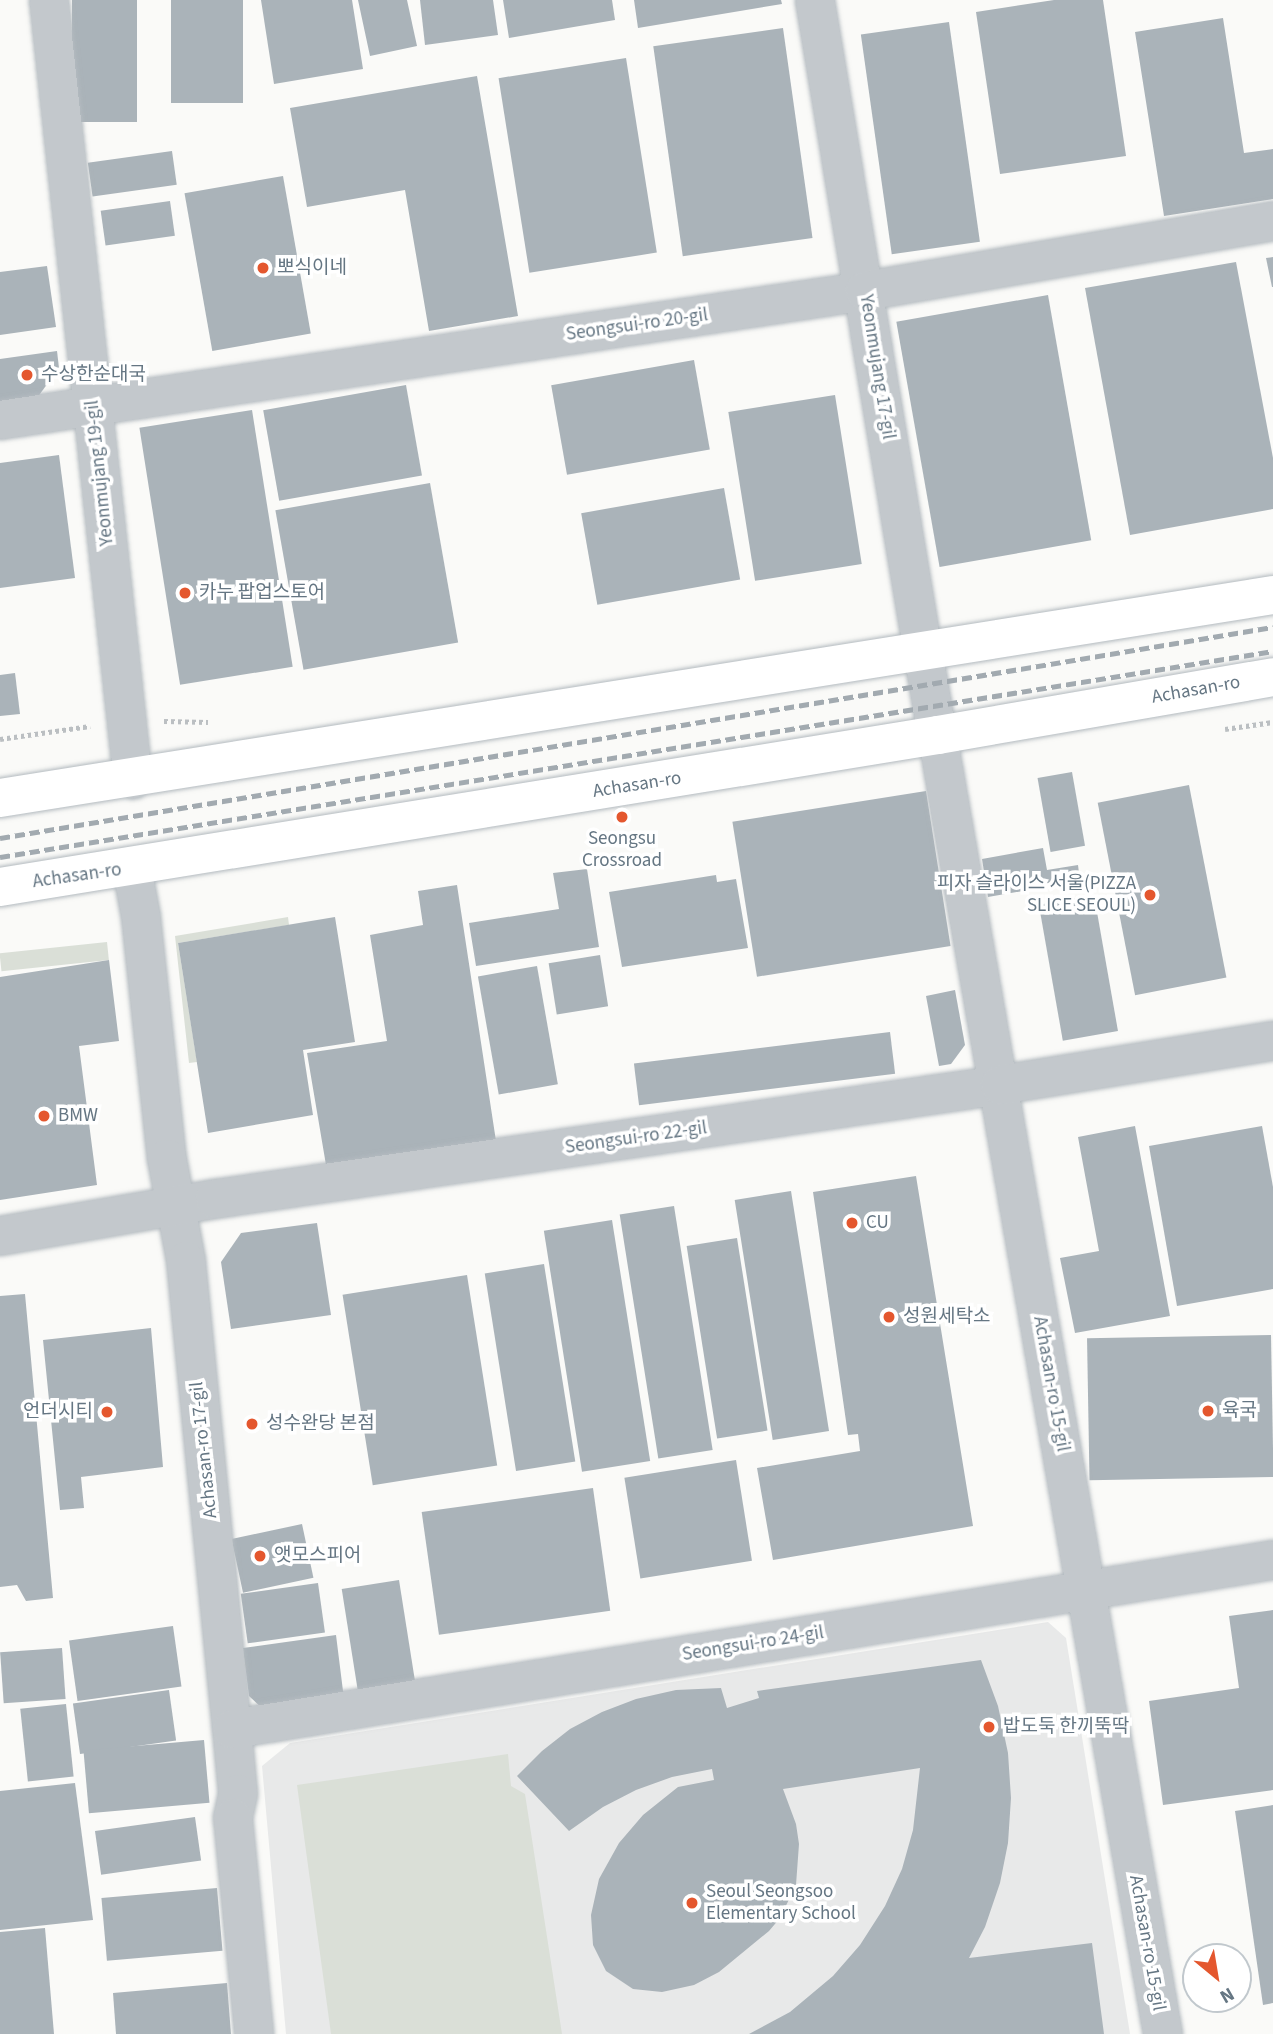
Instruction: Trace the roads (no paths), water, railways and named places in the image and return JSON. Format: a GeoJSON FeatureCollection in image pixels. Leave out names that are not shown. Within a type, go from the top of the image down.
{"type":"FeatureCollection","features":[{"type":"Feature","properties":{"kind":"main road"},"geometry":{"type":"LineString","coordinates":[[0,798],[133,779],[1273,595]]}},
{"type":"Feature","properties":{"kind":"main road","name":"Achasan-ro"},"geometry":{"type":"LineString","coordinates":[[0,887],[132,868],[1273,677]]}},
{"type":"Feature","properties":{"kind":"street","name":"Yeonmujang 19-gil"},"geometry":{"type":"LineString","coordinates":[[49,0],[133,779]]}},
{"type":"Feature","properties":{"kind":"street","name":"Yeonmujang 17-gil"},"geometry":{"type":"LineString","coordinates":[[816,0],[938,735]]}},
{"type":"Feature","properties":{"kind":"street","name":"Seongsui-ro 20-gil"},"geometry":{"type":"LineString","coordinates":[[0,420],[865,292],[1273,221]]}},
{"type":"Feature","properties":{"kind":"street","name":"Achasan-ro 15-gil"},"geometry":{"type":"LineString","coordinates":[[938,735],[1163,2034]]}},
{"type":"Feature","properties":{"kind":"street","name":"Achasan-ro 17-gil"},"geometry":{"type":"LineString","coordinates":[[132,868],[141,918],[167,1159],[186,1261],[238,1794],[233,1818],[254,2034]]}},
{"type":"Feature","properties":{"kind":"street","name":"Seongsui-ro 22-gil"},"geometry":{"type":"LineString","coordinates":[[0,1236],[176,1205],[1000,1085],[1273,1041]]}},
{"type":"Feature","properties":{"kind":"street","name":"Seongsui-ro 24-gil"},"geometry":{"type":"LineString","coordinates":[[232,1729],[1273,1560]]}},
{"type":"Feature","properties":{"kind":"railway"},"geometry":{"type":"LineString","coordinates":[[0,838],[1273,627]]}},
{"type":"Feature","properties":{"kind":"railway"},"geometry":{"type":"LineString","coordinates":[[0,857],[1273,651]]}},
{"type":"Feature","properties":{"kind":"place","name":"뽀식이네"},"geometry":{"type":"Point","coordinates":[263,268]}},
{"type":"Feature","properties":{"kind":"place","name":"수상한순대국"},"geometry":{"type":"Point","coordinates":[27,375]}},
{"type":"Feature","properties":{"kind":"place","name":"카누 팝업스토어"},"geometry":{"type":"Point","coordinates":[185,593]}},
{"type":"Feature","properties":{"kind":"place","name":"Seongsu Crossroad"},"geometry":{"type":"Point","coordinates":[622,817]}},
{"type":"Feature","properties":{"kind":"place","name":"피자 슬라이스 서울(PIZZA SLICE SEOUL)"},"geometry":{"type":"Point","coordinates":[1150,895]}},
{"type":"Feature","properties":{"kind":"place","name":"BMW"},"geometry":{"type":"Point","coordinates":[44,1116]}},
{"type":"Feature","properties":{"kind":"place","name":"CU"},"geometry":{"type":"Point","coordinates":[852,1223]}},
{"type":"Feature","properties":{"kind":"place","name":"성원세탁소"},"geometry":{"type":"Point","coordinates":[889,1317]}},
{"type":"Feature","properties":{"kind":"place","name":"육국"},"geometry":{"type":"Point","coordinates":[1208,1411]}},
{"type":"Feature","properties":{"kind":"place","name":"언더시티"},"geometry":{"type":"Point","coordinates":[107,1412]}},
{"type":"Feature","properties":{"kind":"place","name":"성수완당 본점"},"geometry":{"type":"Point","coordinates":[252,1424]}},
{"type":"Feature","properties":{"kind":"place","name":"앳모스피어"},"geometry":{"type":"Point","coordinates":[260,1556]}},
{"type":"Feature","properties":{"kind":"place","name":"밥도둑 한끼뚝딱"},"geometry":{"type":"Point","coordinates":[989,1727]}},
{"type":"Feature","properties":{"kind":"place","name":"Seoul Seongsoo Elementary School"},"geometry":{"type":"Point","coordinates":[692,1903]}}]}
